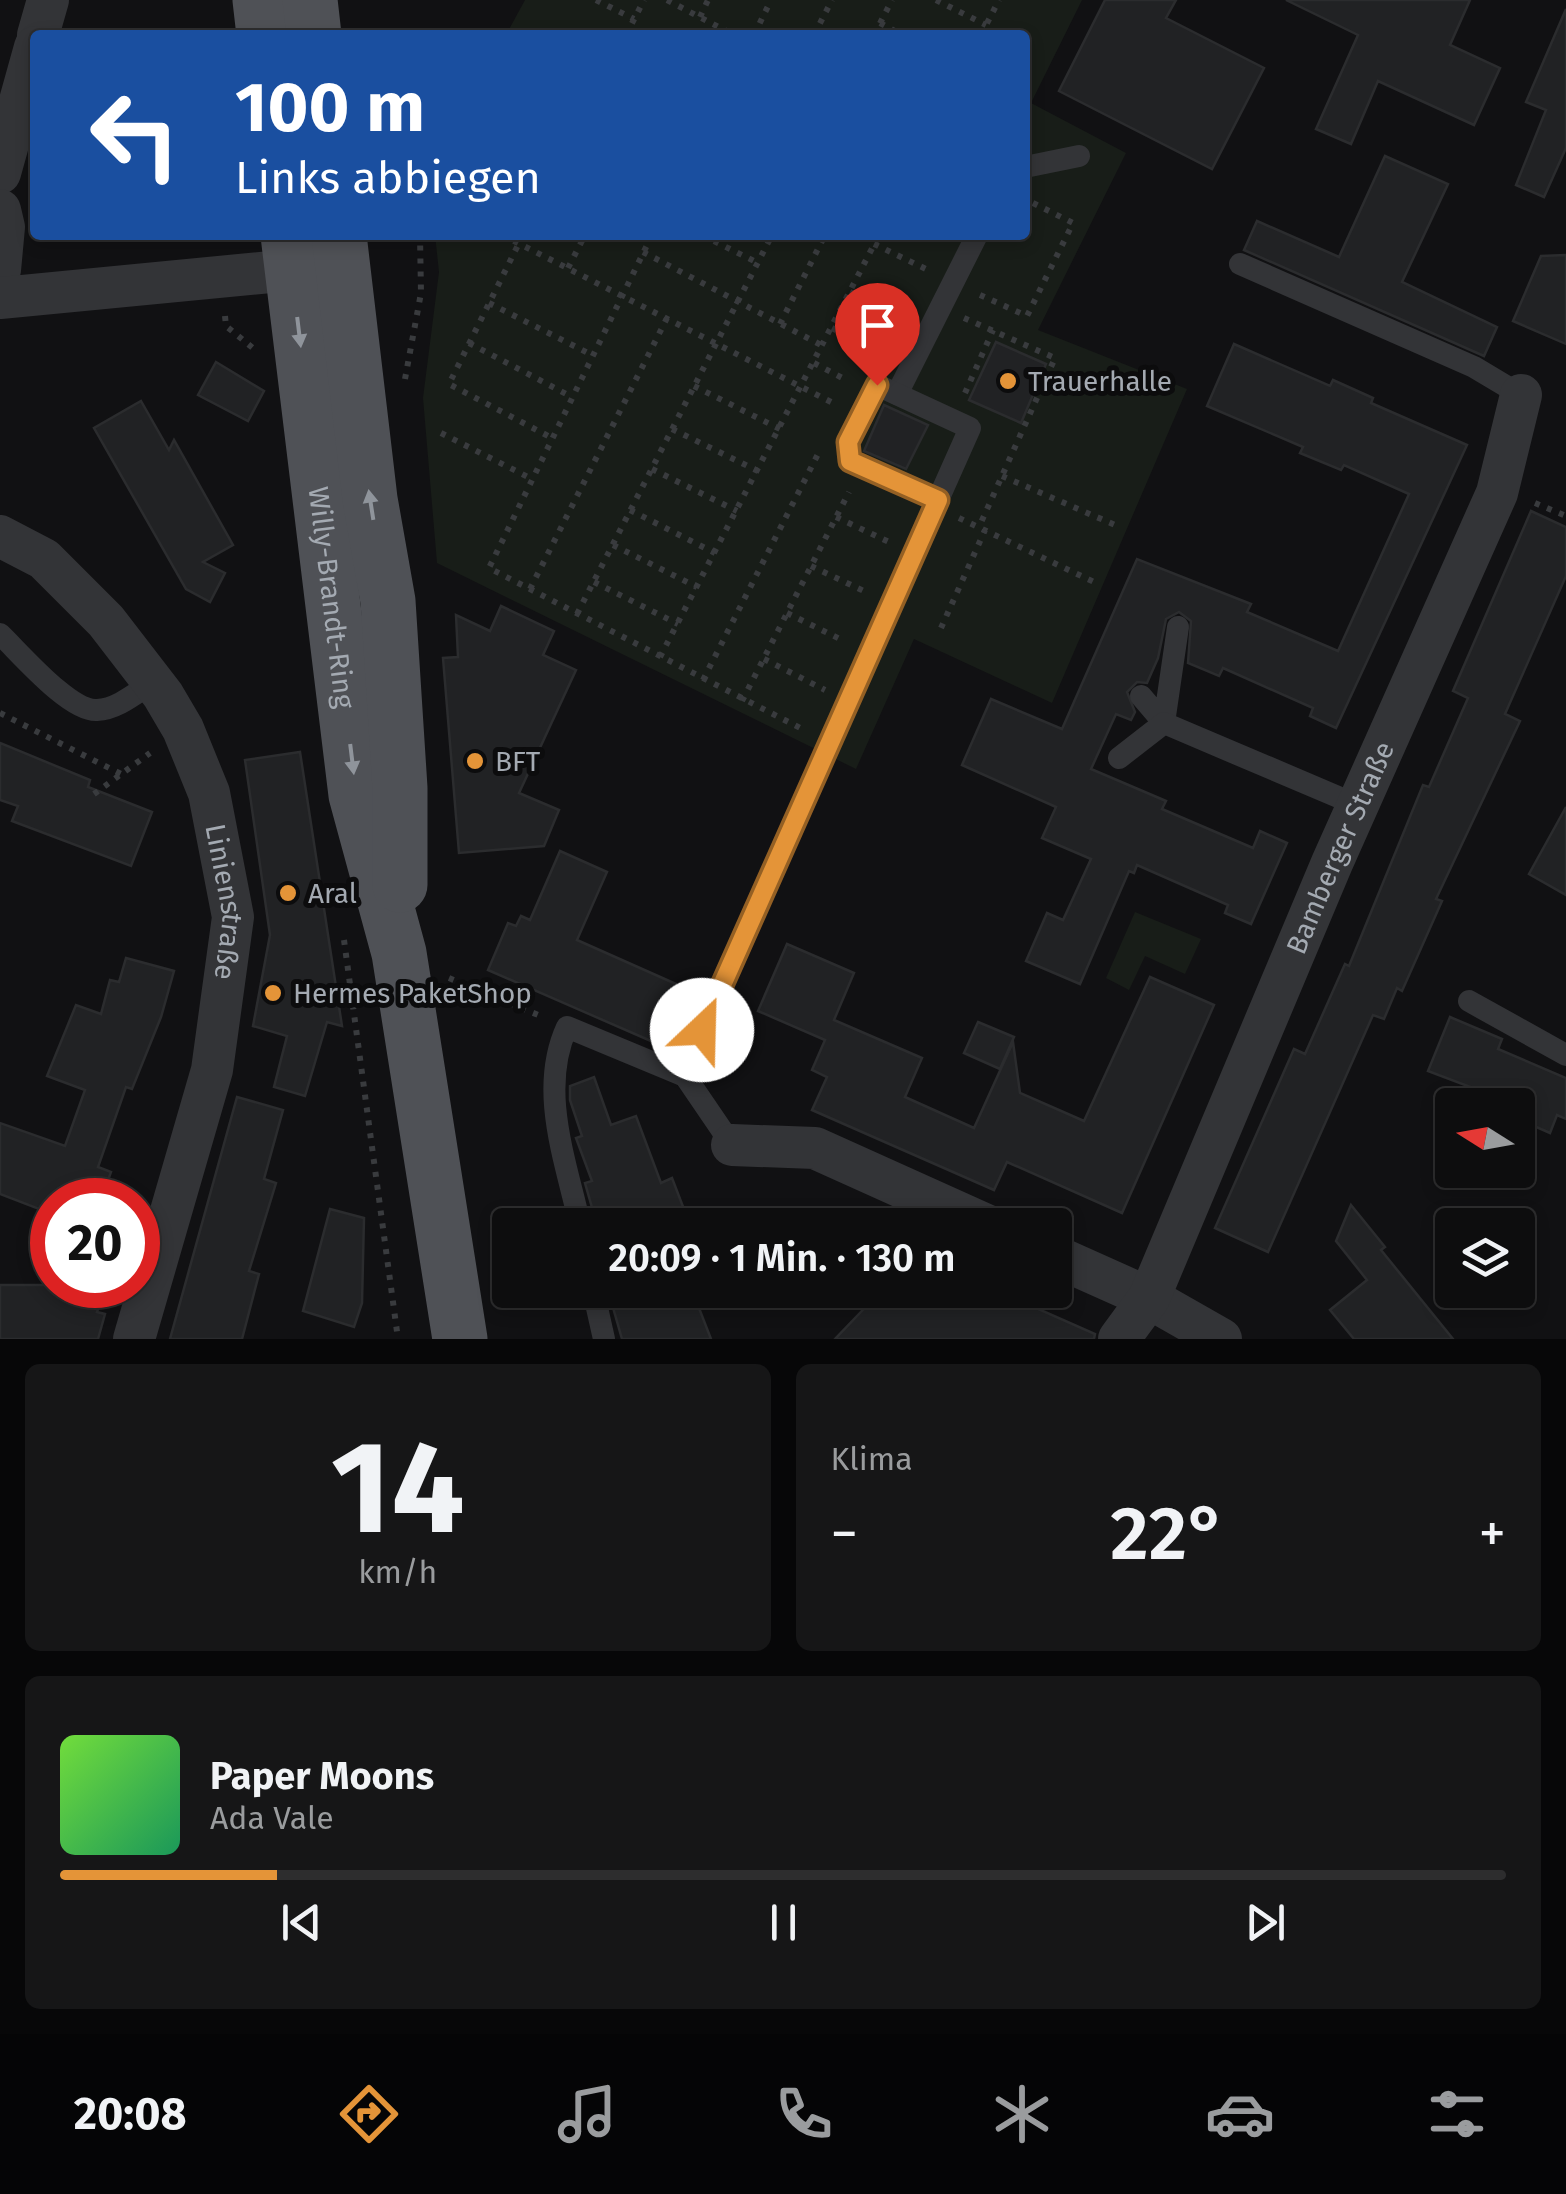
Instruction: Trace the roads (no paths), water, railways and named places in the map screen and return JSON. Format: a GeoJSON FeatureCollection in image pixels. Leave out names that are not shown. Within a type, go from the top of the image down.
{"type":"FeatureCollection","features":[{"type":"Feature","properties":{"kind":"main road"},"geometry":{"type":"LineString","coordinates":[[260,0],[263,30]]}},
{"type":"Feature","properties":{"kind":"main road"},"geometry":{"type":"LineString","coordinates":[[310,0],[313,30]]}},
{"type":"Feature","properties":{"kind":"main road","name":"Willy-Brandt-Ring"},"geometry":{"type":"LineString","coordinates":[[315,251],[356,795],[418,963],[460,1339]]}},
{"type":"Feature","properties":{"kind":"street"},"geometry":{"type":"LineString","coordinates":[[39,30],[48,0]]}},
{"type":"Feature","properties":{"kind":"street"},"geometry":{"type":"LineString","coordinates":[[0,173],[30,65]]}},
{"type":"Feature","properties":{"kind":"street"},"geometry":{"type":"LineString","coordinates":[[0,210],[4,227],[0,270]]}},
{"type":"Feature","properties":{"kind":"street"},"geometry":{"type":"LineString","coordinates":[[0,298],[315,251]]}},
{"type":"Feature","properties":{"kind":"street","name":"Bamberger Straße"},"geometry":{"type":"LineString","coordinates":[[1120,1339],[1149,1298],[1357,805],[1497,493],[1520,394]]}},
{"type":"Feature","properties":{"kind":"street","name":"Linienstraße"},"geometry":{"type":"LineString","coordinates":[[0,536],[44,559],[106,621],[183,728],[213,811],[233,917],[230,965],[212,1070],[134,1339]]}},
{"type":"Feature","properties":{"kind":"street"},"geometry":{"type":"LineString","coordinates":[[732,1144],[815,1148],[948,1208]]}},
{"type":"Feature","properties":{"kind":"street"},"geometry":{"type":"LineString","coordinates":[[1072,1264],[1149,1298],[1221,1339]]}},
{"type":"Feature","properties":{"kind":"lane"},"geometry":{"type":"LineString","coordinates":[[1030,166],[1079,156]]}},
{"type":"Feature","properties":{"kind":"lane"},"geometry":{"type":"LineString","coordinates":[[897,394],[974,240]]}},
{"type":"Feature","properties":{"kind":"lane"},"geometry":{"type":"LineString","coordinates":[[1240,264],[1474,366],[1520,394]]}},
{"type":"Feature","properties":{"kind":"lane"},"geometry":{"type":"LineString","coordinates":[[685,1076],[970,428],[877,385],[851,412],[850,461],[937,503]]}},
{"type":"Feature","properties":{"kind":"lane"},"geometry":{"type":"LineString","coordinates":[[1119,758],[1164,723],[1178,627]]}},
{"type":"Feature","properties":{"kind":"lane"},"geometry":{"type":"LineString","coordinates":[[0,634],[78,706],[96,710],[120,703],[153,682]]}},
{"type":"Feature","properties":{"kind":"lane"},"geometry":{"type":"LineString","coordinates":[[1142,696],[1164,723],[1357,805]]}},
{"type":"Feature","properties":{"kind":"lane"},"geometry":{"type":"LineString","coordinates":[[1469,1001],[1566,1055]]}},
{"type":"Feature","properties":{"kind":"lane"},"geometry":{"type":"LineString","coordinates":[[576,1208],[552,1092],[558,1047],[567,1027],[685,1076],[732,1144]]}},
{"type":"Feature","properties":{"kind":"lane"},"geometry":{"type":"LineString","coordinates":[[597,1308],[604,1339]]}},
{"type":"Feature","properties":{"kind":"place","name":"Trauerhalle"},"geometry":{"type":"Point","coordinates":[1008,381]}},
{"type":"Feature","properties":{"kind":"place","name":"BFT"},"geometry":{"type":"Point","coordinates":[475,761]}},
{"type":"Feature","properties":{"kind":"place","name":"Aral"},"geometry":{"type":"Point","coordinates":[288,893]}},
{"type":"Feature","properties":{"kind":"place","name":"Hermes PaketShop"},"geometry":{"type":"Point","coordinates":[273,993]}}]}
